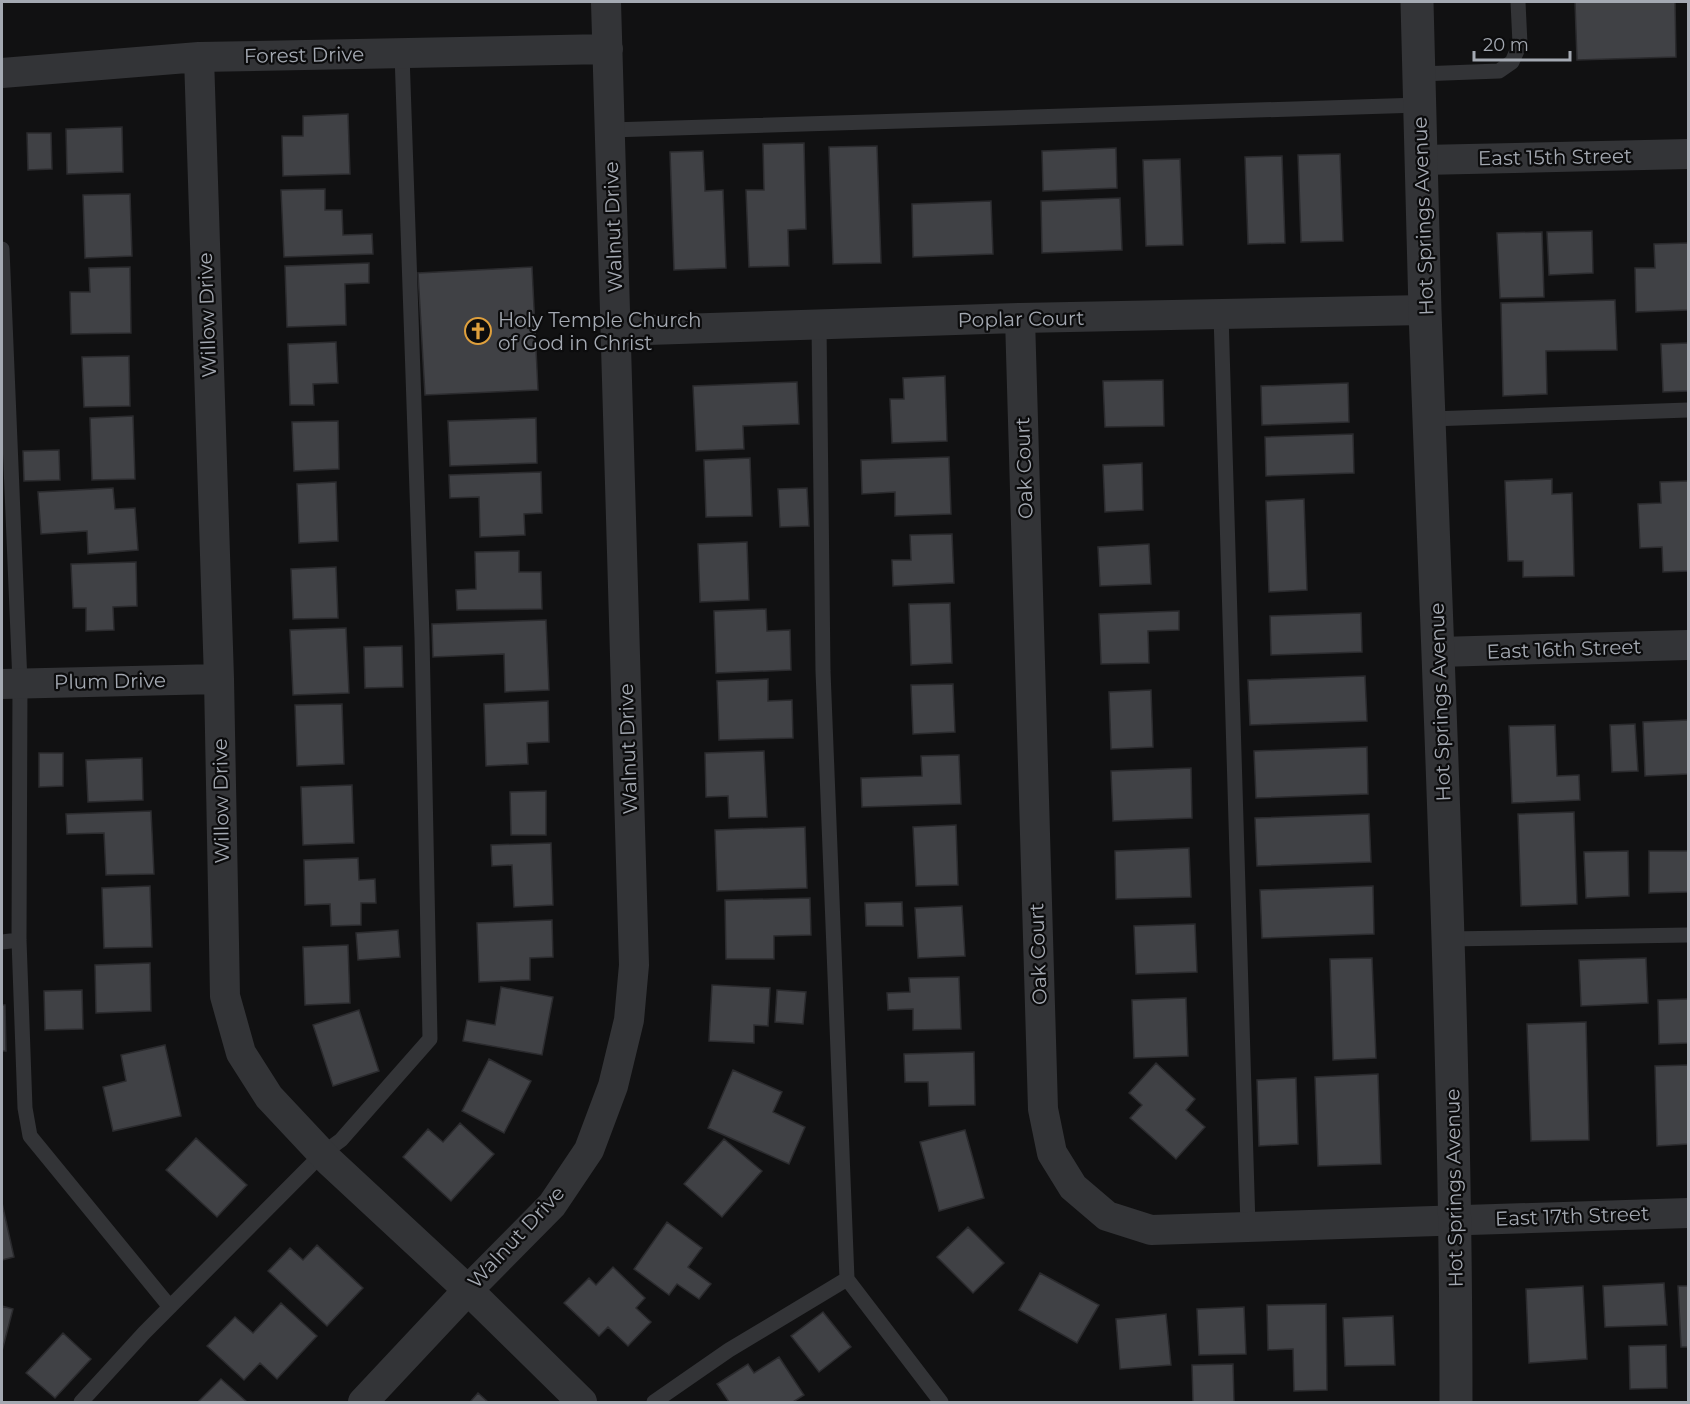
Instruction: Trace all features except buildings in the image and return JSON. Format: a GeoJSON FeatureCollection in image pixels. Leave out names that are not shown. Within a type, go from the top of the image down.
{"type":"FeatureCollection","features":[{"type":"Feature","properties":{"kind":"street","name":"Walnut Drive"},"geometry":{"type":"LineString","coordinates":[[363,1402],[552,1205],[589,1150],[613,1086],[629,1020],[634,965],[606,2]]}},
{"type":"Feature","properties":{"kind":"street","name":"Hot Springs Avenue"},"geometry":{"type":"LineString","coordinates":[[1417,2],[1425,310],[1439,652],[1456,1220],[1455,1402]]}},
{"type":"Feature","properties":{"kind":"street","name":"Forest Drive"},"geometry":{"type":"LineString","coordinates":[[2,73],[199,57],[608,49]]}},
{"type":"Feature","properties":{"kind":"street","name":"Willow Drive"},"geometry":{"type":"LineString","coordinates":[[199,57],[219,679],[225,996],[241,1053],[269,1097],[322,1154],[468,1290],[582,1402]]}},
{"type":"Feature","properties":{"kind":"street","name":"East 15th Street"},"geometry":{"type":"LineString","coordinates":[[1422,160],[1689,154]]}},
{"type":"Feature","properties":{"kind":"street","name":"Poplar Court"},"geometry":{"type":"LineString","coordinates":[[616,331],[1020,318],[1425,310]]}},
{"type":"Feature","properties":{"kind":"street","name":"Oak Court"},"geometry":{"type":"LineString","coordinates":[[1020,318],[1043,1109],[1052,1153],[1073,1187],[1107,1216],[1150,1230],[1456,1220]]}},
{"type":"Feature","properties":{"kind":"street","name":"East 16th Street"},"geometry":{"type":"LineString","coordinates":[[1439,652],[1689,645]]}},
{"type":"Feature","properties":{"kind":"street","name":"Plum Drive"},"geometry":{"type":"LineString","coordinates":[[11,684],[219,679]]}},
{"type":"Feature","properties":{"kind":"street","name":"East 17th Street"},"geometry":{"type":"LineString","coordinates":[[1456,1220],[1689,1213]]}},
{"type":"Feature","properties":{"kind":"lane"},"geometry":{"type":"LineString","coordinates":[[610,130],[1419,89],[1499,71],[1512,62],[1520,44],[1518,2]]}},
{"type":"Feature","properties":{"kind":"lane"},"geometry":{"type":"LineString","coordinates":[[81,1402],[170,1307],[322,1154],[341,1140],[430,1038],[422,625],[402,54]]}},
{"type":"Feature","properties":{"kind":"lane"},"geometry":{"type":"LineString","coordinates":[[2,249],[11,684],[25,1108],[30,1136],[170,1307]]}},
{"type":"Feature","properties":{"kind":"lane"},"geometry":{"type":"LineString","coordinates":[[1221,315],[1248,1227]]}},
{"type":"Feature","properties":{"kind":"lane"},"geometry":{"type":"LineString","coordinates":[[819,325],[823,671],[847,1279],[941,1402]]}},
{"type":"Feature","properties":{"kind":"lane"},"geometry":{"type":"LineString","coordinates":[[1430,418],[1689,410]]}},
{"type":"Feature","properties":{"kind":"lane"},"geometry":{"type":"LineString","coordinates":[[1448,939],[1689,934]]}},
{"type":"Feature","properties":{"kind":"lane"},"geometry":{"type":"LineString","coordinates":[[2,942],[20,940]]}},
{"type":"Feature","properties":{"kind":"lane"},"geometry":{"type":"LineString","coordinates":[[654,1402],[729,1350],[847,1279]]}},
{"type":"Feature","properties":{"kind":"place","name":"Holy Temple Church of God in Christ"},"geometry":{"type":"Point","coordinates":[478,331]}}]}
